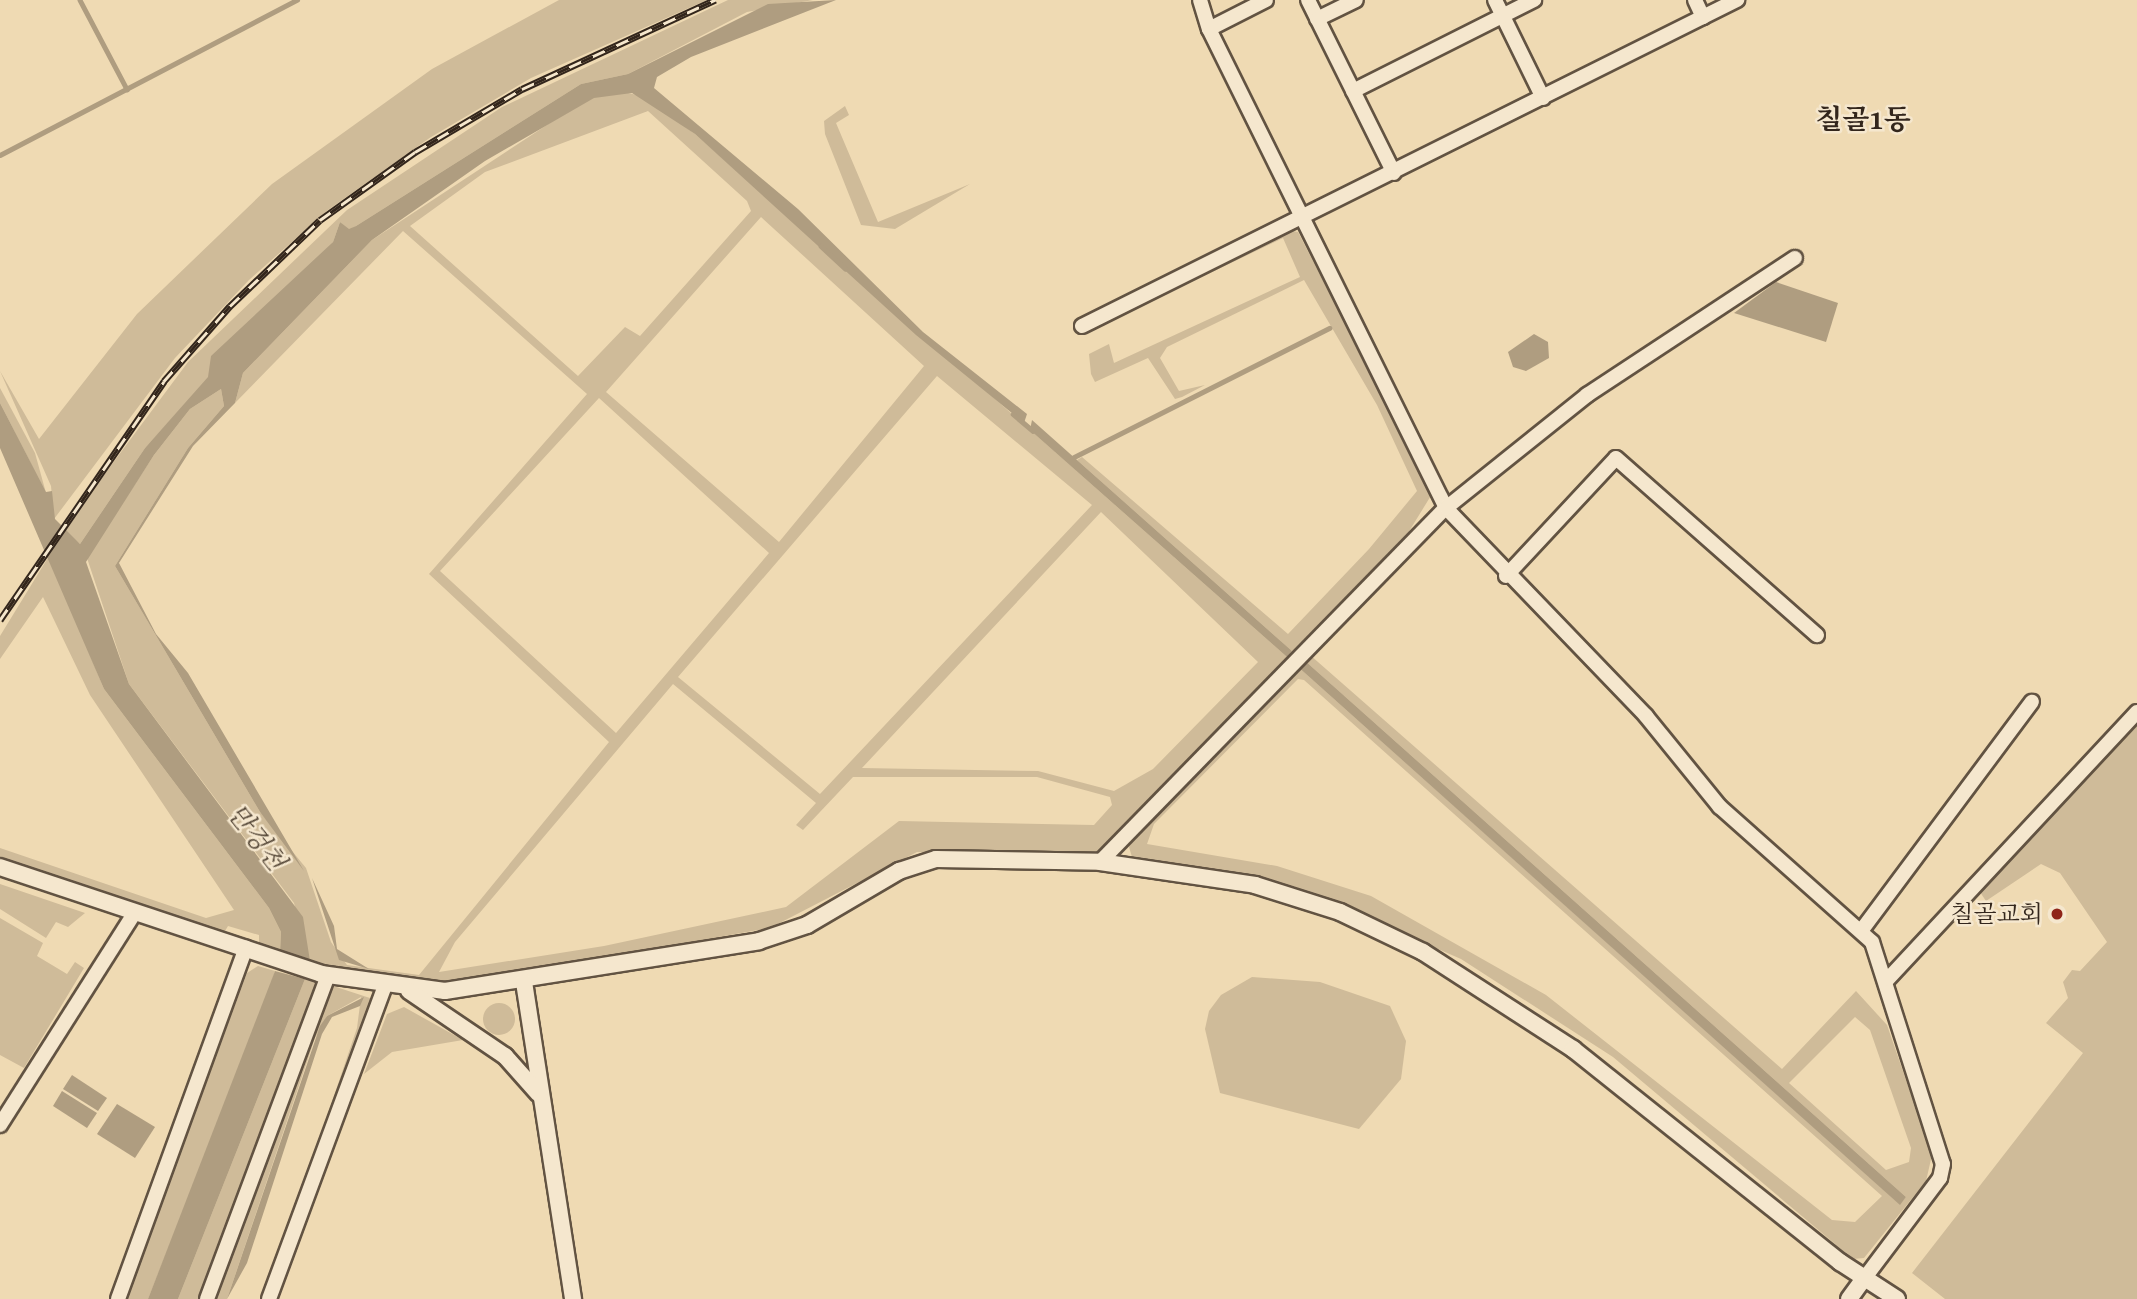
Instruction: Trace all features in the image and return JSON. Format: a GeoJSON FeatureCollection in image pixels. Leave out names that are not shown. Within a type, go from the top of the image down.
{"type":"FeatureCollection","features":[{"type":"Feature","properties":{"kind":"street"},"geometry":{"type":"LineString","coordinates":[[1200,0],[1209,29],[1446,508],[1506,576],[1646,716],[1720,807],[1861,931],[1888,979],[1943,1164],[1940,1178],[1849,1299]]}},
{"type":"Feature","properties":{"kind":"street"},"geometry":{"type":"LineString","coordinates":[[1209,29],[1266,0]]}},
{"type":"Feature","properties":{"kind":"street"},"geometry":{"type":"LineString","coordinates":[[1308,0],[1394,173]]}},
{"type":"Feature","properties":{"kind":"street"},"geometry":{"type":"LineString","coordinates":[[1317,19],[1356,0]]}},
{"type":"Feature","properties":{"kind":"street"},"geometry":{"type":"LineString","coordinates":[[1495,0],[1543,98]]}},
{"type":"Feature","properties":{"kind":"street"},"geometry":{"type":"LineString","coordinates":[[1353,91],[1534,0]]}},
{"type":"Feature","properties":{"kind":"street"},"geometry":{"type":"LineString","coordinates":[[1695,0],[1703,17]]}},
{"type":"Feature","properties":{"kind":"street"},"geometry":{"type":"LineString","coordinates":[[1082,326],[1737,0]]}},
{"type":"Feature","properties":{"kind":"street"},"geometry":{"type":"LineString","coordinates":[[1100,862],[1303,651],[1446,508],[1587,395],[1795,258]]}},
{"type":"Feature","properties":{"kind":"street"},"geometry":{"type":"LineString","coordinates":[[1506,576],[1616,458],[1816,635]]}},
{"type":"Feature","properties":{"kind":"street"},"geometry":{"type":"LineString","coordinates":[[1861,931],[2032,702]]}},
{"type":"Feature","properties":{"kind":"street"},"geometry":{"type":"LineString","coordinates":[[1888,979],[2137,712]]}},
{"type":"Feature","properties":{"kind":"street"},"geometry":{"type":"LineString","coordinates":[[0,867],[324,975],[407,989],[524,982],[759,941],[807,925],[899,871],[936,859],[1100,862],[1276,891],[1423,952],[1573,1049],[1863,1280],[1897,1299]]}},
{"type":"Feature","properties":{"kind":"street"},"geometry":{"type":"LineString","coordinates":[[0,1125],[135,912]]}},
{"type":"Feature","properties":{"kind":"street"},"geometry":{"type":"LineString","coordinates":[[118,1299],[252,951]]}},
{"type":"Feature","properties":{"kind":"street"},"geometry":{"type":"LineString","coordinates":[[207,1299],[324,975]]}},
{"type":"Feature","properties":{"kind":"street"},"geometry":{"type":"LineString","coordinates":[[524,982],[538,1093],[573,1299]]}},
{"type":"Feature","properties":{"kind":"street"},"geometry":{"type":"LineString","coordinates":[[269,1299],[385,985]]}},
{"type":"Feature","properties":{"kind":"street"},"geometry":{"type":"LineString","coordinates":[[407,989],[505,1055],[538,1093]]}},
{"type":"Feature","properties":{"kind":"shaded area"},"geometry":{"type":"Polygon","coordinates":[[[559,0],[707,0],[531,78],[431,137],[328,210],[249,280],[175,358],[54,519],[51,486],[0,371],[39,439],[137,314],[272,184],[432,69],[559,0]]]}},
{"type":"Feature","properties":{"kind":"shaded area"},"geometry":{"type":"Polygon","coordinates":[[[728,0],[813,0],[747,12],[628,74],[581,84],[356,226],[349,230],[340,222],[333,242],[145,448],[80,544],[63,530],[188,362],[347,210],[502,107],[728,0]]]}},
{"type":"Feature","properties":{"kind":"shaded area"},"geometry":{"type":"Polygon","coordinates":[[[836,0],[691,57],[657,77],[654,88],[798,209],[923,332],[1027,414],[1024,423],[916,335],[695,134],[632,93],[594,98],[485,161],[372,240],[243,373],[235,403],[193,446],[119,563],[156,634],[188,673],[304,871],[260,812],[115,566],[188,448],[224,406],[221,389],[190,409],[154,455],[86,562],[129,684],[303,917],[310,961],[280,952],[281,932],[269,908],[104,689],[0,448],[0,403],[46,492],[52,491],[55,519],[80,544],[145,448],[208,377],[211,356],[333,242],[340,222],[349,229],[356,226],[581,84],[628,74],[768,4],[836,0]]]}},
{"type":"Feature","properties":{"kind":"shaded area"},"geometry":{"type":"Polygon","coordinates":[[[624,92],[641,96],[695,134],[1287,657],[1095,855],[917,852],[770,928],[449,984],[351,974],[310,961],[294,903],[129,684],[87,558],[154,455],[190,409],[221,389],[224,406],[188,448],[115,566],[260,812],[306,868],[331,942],[347,965],[419,975],[609,742],[429,574],[587,394],[403,231],[235,403],[243,373],[372,240],[594,97],[624,92]],[[648,111],[485,172],[410,226],[578,376],[625,327],[640,336],[751,211],[747,201],[648,111]],[[761,217],[606,392],[779,542],[924,366],[761,217]],[[937,376],[678,677],[820,794],[1092,505],[937,376]],[[599,398],[440,571],[616,733],[769,553],[599,398]],[[1101,512],[862,768],[1038,771],[1114,791],[1153,769],[1258,662],[1101,512]],[[673,684],[455,942],[439,972],[604,946],[786,907],[899,821],[1094,825],[1112,805],[1110,797],[1037,777],[853,777],[803,830],[796,825],[816,803],[673,684]]]}},
{"type":"Feature","properties":{"kind":"shaded area"},"geometry":{"type":"Polygon","coordinates":[[[845,106],[849,115],[836,123],[878,222],[970,184],[895,229],[861,225],[825,134],[824,121],[845,106]]]}},
{"type":"Feature","properties":{"kind":"shaded area"},"geometry":{"type":"Polygon","coordinates":[[[1287,230],[1298,232],[1432,494],[1408,533],[1292,651],[1077,460],[1082,457],[1288,634],[1369,549],[1417,491],[1377,405],[1304,280],[1167,347],[1160,358],[1179,391],[1205,385],[1182,397],[1175,399],[1148,358],[1095,382],[1091,374],[1089,354],[1109,344],[1114,363],[1300,277],[1283,238],[1135,309],[1287,230]]]}},
{"type":"Feature","properties":{"kind":"shaded area"},"geometry":{"type":"Polygon","coordinates":[[[1776,282],[1838,303],[1826,342],[1734,313],[1776,282]]]}},
{"type":"Feature","properties":{"kind":"shaded area"},"geometry":{"type":"Polygon","coordinates":[[[1534,334],[1548,342],[1549,358],[1526,371],[1513,367],[1508,352],[1534,334]]]}},
{"type":"Feature","properties":{"kind":"shaded area"},"geometry":{"type":"Polygon","coordinates":[[[0,388],[35,453],[46,493],[0,403],[0,388]]]}},
{"type":"Feature","properties":{"kind":"shaded area"},"geometry":{"type":"Polygon","coordinates":[[[1032,420],[1292,651],[1287,657],[1030,430],[1032,420]]]}},
{"type":"Feature","properties":{"kind":"shaded area"},"geometry":{"type":"Polygon","coordinates":[[[49,556],[104,689],[269,908],[281,932],[280,952],[259,945],[259,935],[228,926],[222,936],[0,863],[0,848],[206,918],[234,910],[90,695],[43,597],[0,659],[0,636],[49,556]]]}},
{"type":"Feature","properties":{"kind":"shaded area"},"geometry":{"type":"Polygon","coordinates":[[[1310,655],[1782,1069],[1856,991],[1887,1025],[1932,1155],[1926,1181],[1864,1258],[1853,1259],[1613,1057],[1461,959],[1296,887],[1132,857],[1129,847],[1136,833],[1297,666],[1900,1204],[1906,1197],[1303,659],[1310,655]],[[1298,679],[1154,824],[1147,844],[1277,866],[1371,896],[1546,995],[1832,1220],[1855,1222],[1882,1196],[1304,680],[1298,679]],[[1855,1017],[1789,1083],[1886,1170],[1909,1162],[1911,1148],[1870,1030],[1855,1017]]]}},
{"type":"Feature","properties":{"kind":"shaded area"},"geometry":{"type":"Polygon","coordinates":[[[1303,659],[1906,1197],[1900,1205],[1297,666],[1303,659]]]}},
{"type":"Feature","properties":{"kind":"shaded area"},"geometry":{"type":"Polygon","coordinates":[[[2137,726],[2137,1299],[1945,1299],[1912,1273],[2083,1053],[2046,1023],[2068,998],[2063,982],[2072,970],[2080,971],[2107,942],[2060,873],[2041,864],[1986,901],[1980,892],[2137,726]]]}},
{"type":"Feature","properties":{"kind":"shaded area"},"geometry":{"type":"Polygon","coordinates":[[[312,878],[334,926],[337,949],[369,969],[339,960],[312,878]]]}},
{"type":"Feature","properties":{"kind":"shaded area"},"geometry":{"type":"Polygon","coordinates":[[[0,884],[85,913],[68,927],[56,922],[46,938],[0,909],[0,884]]]}},
{"type":"Feature","properties":{"kind":"shaded area"},"geometry":{"type":"Polygon","coordinates":[[[0,918],[43,943],[37,956],[67,974],[75,962],[84,968],[24,1068],[0,1055],[0,918]]]}},
{"type":"Feature","properties":{"kind":"shaded area"},"geometry":{"type":"Polygon","coordinates":[[[258,966],[275,971],[262,1015],[148,1299],[124,1299],[247,973],[258,966]]]}},
{"type":"Feature","properties":{"kind":"shaded area"},"geometry":{"type":"Polygon","coordinates":[[[275,971],[305,979],[178,1299],[148,1299],[275,971]]]}},
{"type":"Feature","properties":{"kind":"shaded area"},"geometry":{"type":"Polygon","coordinates":[[[1252,977],[1320,982],[1390,1006],[1406,1041],[1401,1079],[1359,1129],[1220,1093],[1205,1029],[1209,1011],[1221,995],[1252,977]]]}},
{"type":"Feature","properties":{"kind":"shaded area"},"geometry":{"type":"Polygon","coordinates":[[[305,979],[323,984],[206,1299],[178,1299],[305,979]]]}},
{"type":"Feature","properties":{"kind":"shaded area"},"geometry":{"type":"Polygon","coordinates":[[[327,984],[373,999],[265,1299],[357,1028],[361,997],[327,1016],[315,1038],[227,1299],[209,1299],[327,984]]]}},
{"type":"Feature","properties":{"kind":"shaded area"},"geometry":{"type":"Polygon","coordinates":[[[364,997],[360,1006],[332,1017],[322,1034],[247,1263],[227,1299],[320,1026],[327,1016],[364,997]]]}},
{"type":"Feature","properties":{"kind":"shaded area"},"geometry":{"type":"Polygon","coordinates":[[[499,1003],[510,1008],[515,1019],[510,1030],[499,1035],[488,1030],[483,1019],[488,1008],[499,1003]]]}},
{"type":"Feature","properties":{"kind":"shaded area"},"geometry":{"type":"Polygon","coordinates":[[[404,1007],[463,1040],[392,1052],[364,1074],[387,1014],[404,1007]]]}},
{"type":"Feature","properties":{"kind":"shaded area"},"geometry":{"type":"Polygon","coordinates":[[[72,1075],[107,1098],[98,1111],[63,1089],[72,1075]]]}},
{"type":"Feature","properties":{"kind":"shaded area"},"geometry":{"type":"Polygon","coordinates":[[[62,1091],[97,1113],[87,1128],[53,1106],[62,1091]]]}},
{"type":"Feature","properties":{"kind":"shaded area"},"geometry":{"type":"Polygon","coordinates":[[[117,1104],[155,1127],[135,1158],[97,1134],[117,1104]]]}},
{"type":"Feature","properties":{"kind":"waterway"},"geometry":{"type":"LineString","coordinates":[[80,0],[127,89]]}},
{"type":"Feature","properties":{"kind":"waterway"},"geometry":{"type":"LineString","coordinates":[[0,155],[297,0]]}},
{"type":"Feature","properties":{"kind":"waterway"},"geometry":{"type":"LineString","coordinates":[[821,246],[845,268]]}},
{"type":"Feature","properties":{"kind":"waterway"},"geometry":{"type":"LineString","coordinates":[[1074,457],[1329,328]]}},
{"type":"Feature","properties":{"kind":"waterway"},"geometry":{"type":"LineString","coordinates":[[1013,414],[1033,431]]}},
{"type":"Feature","properties":{"kind":"railway"},"geometry":{"type":"LineString","coordinates":[[0,620],[164,381],[230,306],[320,220],[415,152],[522,89],[715,0]]}},
{"type":"Feature","properties":{"kind":"place","name":"칠골교회"},"geometry":{"type":"Point","coordinates":[2057,914]}},
{"type":"Feature","properties":{"kind":"district","name":"칠골1동"},"geometry":{"type":"Point","coordinates":[1863,119]}},
{"type":"Feature","properties":{"kind":"water label","name":"만겅천"},"geometry":{"type":"Point","coordinates":[257,837]}}]}
